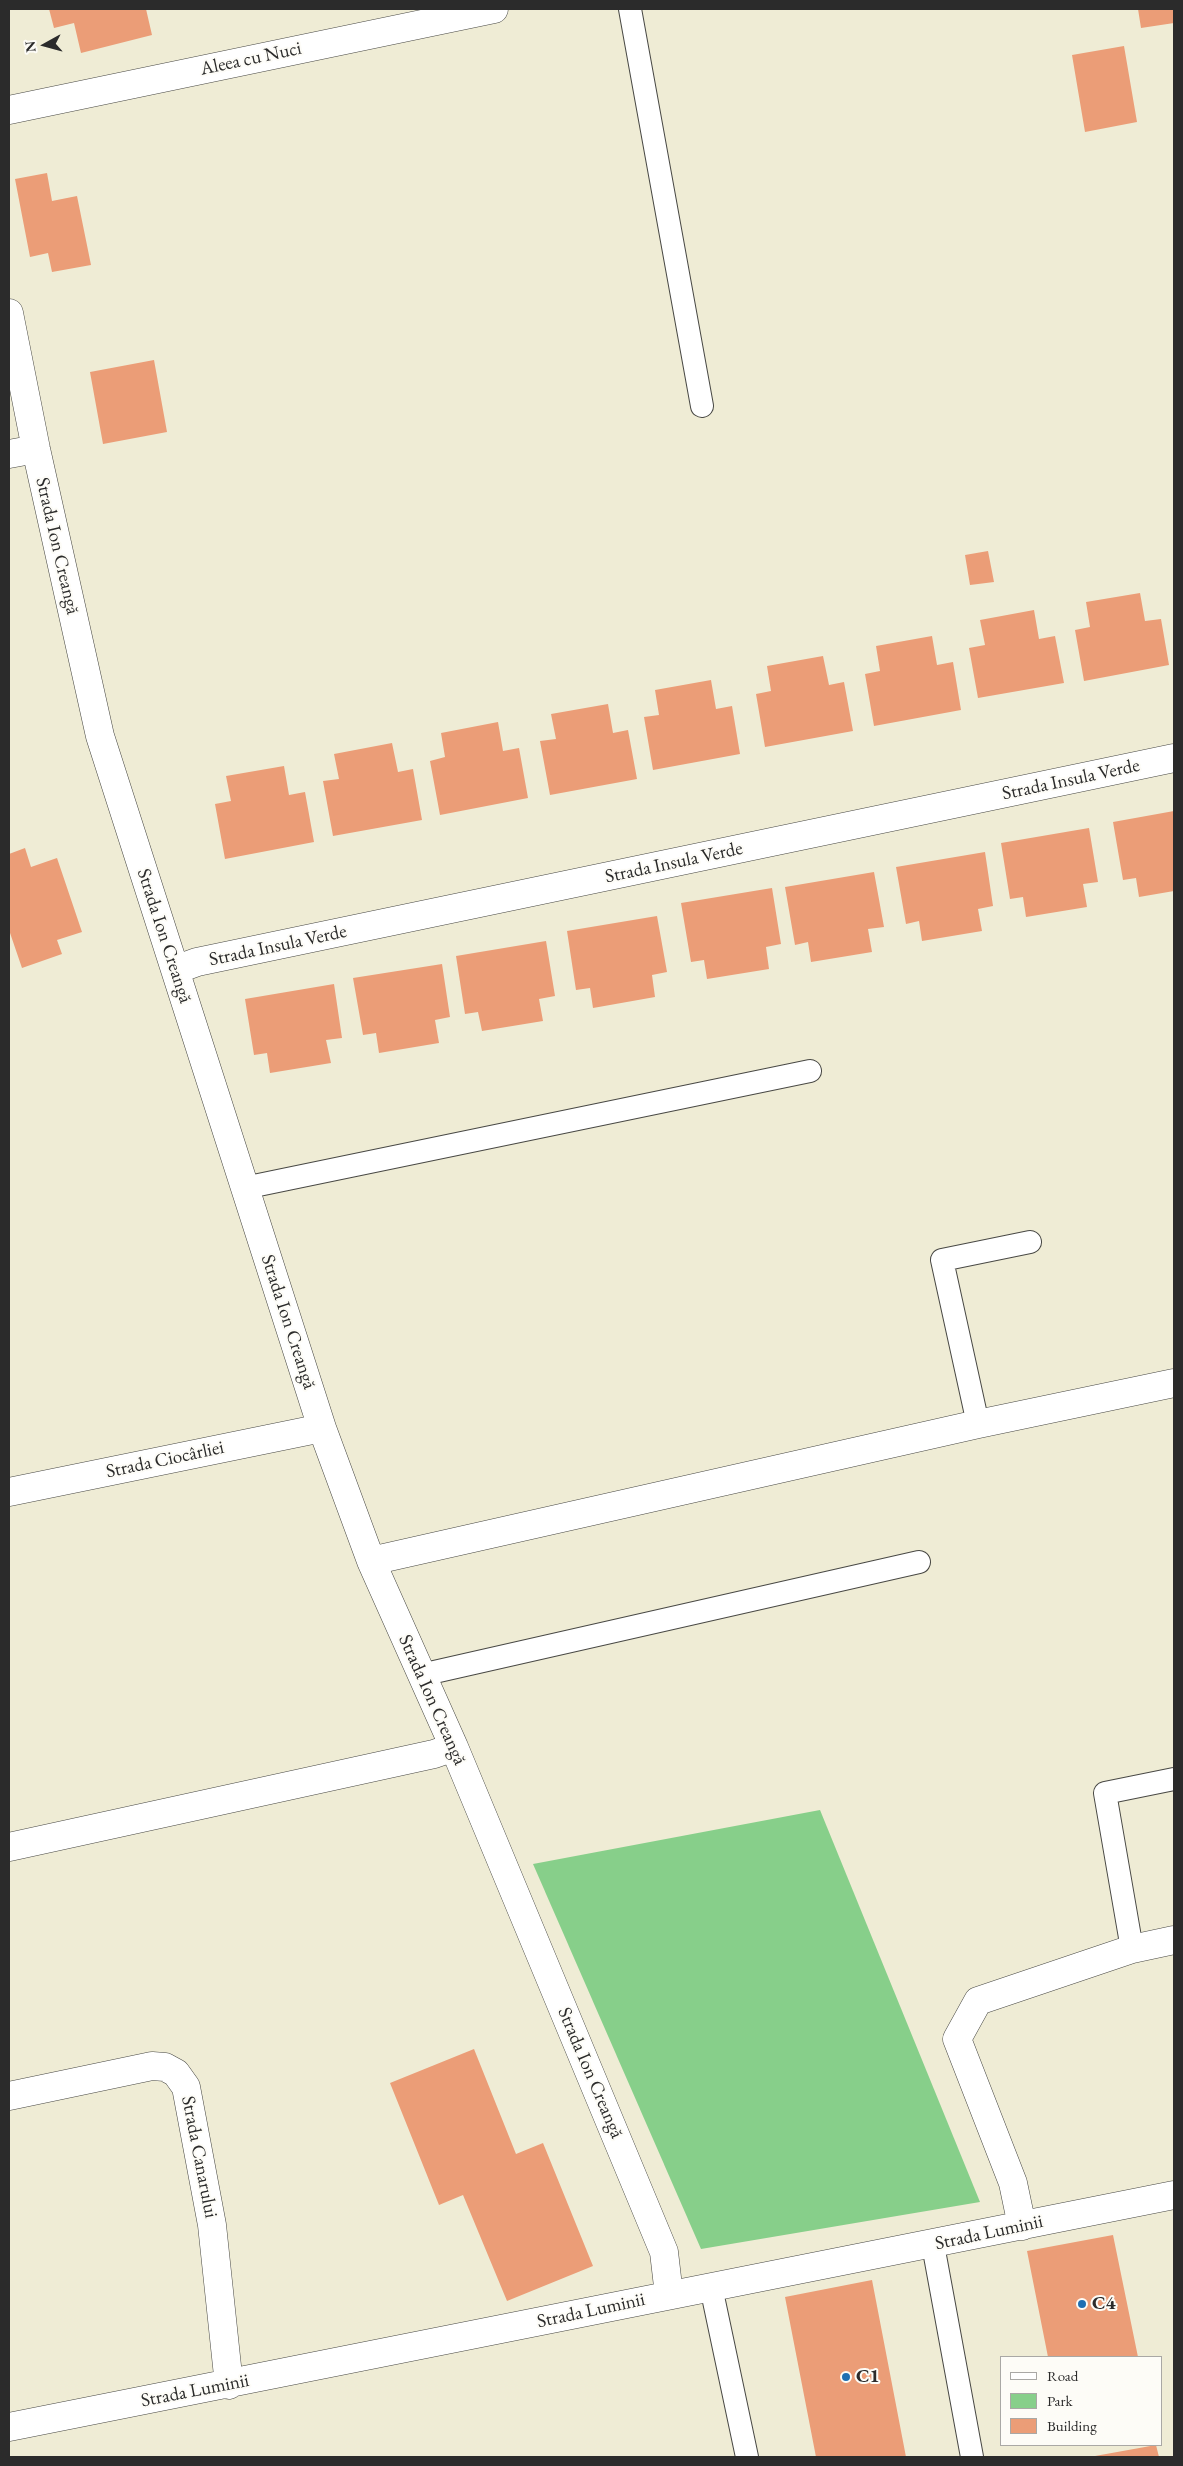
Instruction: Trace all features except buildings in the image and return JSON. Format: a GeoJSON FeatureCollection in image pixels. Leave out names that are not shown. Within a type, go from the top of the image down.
{"type":"FeatureCollection","features":[{"type":"Feature","properties":{"kind":"street","name":"Aleea cu Nuci"},"geometry":{"type":"LineString","coordinates":[[9,110],[494,9]]}},
{"type":"Feature","properties":{"kind":"street","name":"Strada Ion Creangă"},"geometry":{"type":"LineString","coordinates":[[9,313],[36,449],[100,736],[322,1428],[371,1561],[454,1747],[664,2252],[670,2295]]}},
{"type":"Feature","properties":{"kind":"street"},"geometry":{"type":"LineString","coordinates":[[9,454],[36,449]]}},
{"type":"Feature","properties":{"kind":"street","name":"Strada Insula Verde"},"geometry":{"type":"LineString","coordinates":[[174,970],[217,958],[1174,758]]}},
{"type":"Feature","properties":{"kind":"street"},"geometry":{"type":"LineString","coordinates":[[371,1561],[978,1424],[1174,1383]]}},
{"type":"Feature","properties":{"kind":"street","name":"Strada Ciocârliei"},"geometry":{"type":"LineString","coordinates":[[9,1492],[322,1428]]}},
{"type":"Feature","properties":{"kind":"street"},"geometry":{"type":"LineString","coordinates":[[9,1847],[434,1754],[454,1747]]}},
{"type":"Feature","properties":{"kind":"street"},"geometry":{"type":"LineString","coordinates":[[1022,2226],[1013,2183],[957,2039],[978,2000],[1132,1949],[1174,1940]]}},
{"type":"Feature","properties":{"kind":"street","name":"Strada Canarului"},"geometry":{"type":"LineString","coordinates":[[9,2096],[135,2068],[165,2067],[176,2073],[186,2087],[212,2226],[228,2385]]}},
{"type":"Feature","properties":{"kind":"street","name":"Strada Luminii"},"geometry":{"type":"LineString","coordinates":[[9,2427],[1174,2196]]}},
{"type":"Feature","properties":{"kind":"lane"},"geometry":{"type":"LineString","coordinates":[[630,9],[702,406]]}},
{"type":"Feature","properties":{"kind":"lane"},"geometry":{"type":"LineString","coordinates":[[244,1188],[810,1071]]}},
{"type":"Feature","properties":{"kind":"lane"},"geometry":{"type":"LineString","coordinates":[[978,1424],[942,1260],[1030,1242]]}},
{"type":"Feature","properties":{"kind":"lane"},"geometry":{"type":"LineString","coordinates":[[421,1675],[919,1562]]}},
{"type":"Feature","properties":{"kind":"lane"},"geometry":{"type":"LineString","coordinates":[[1132,1949],[1105,1793],[1174,1779]]}},
{"type":"Feature","properties":{"kind":"lane"},"geometry":{"type":"LineString","coordinates":[[933,2244],[972,2457]]}},
{"type":"Feature","properties":{"kind":"lane"},"geometry":{"type":"LineString","coordinates":[[711,2287],[746,2457]]}},
{"type":"Feature","properties":{"kind":"green space"},"geometry":{"type":"Polygon","coordinates":[[[820,1810],[980,2202],[701,2249],[533,1864],[820,1810]]]}},
{"type":"Feature","properties":{"kind":"place","name":"C4"},"geometry":{"type":"Point","coordinates":[1082,2304]}},
{"type":"Feature","properties":{"kind":"place","name":"C1"},"geometry":{"type":"Point","coordinates":[846,2377]}}]}
